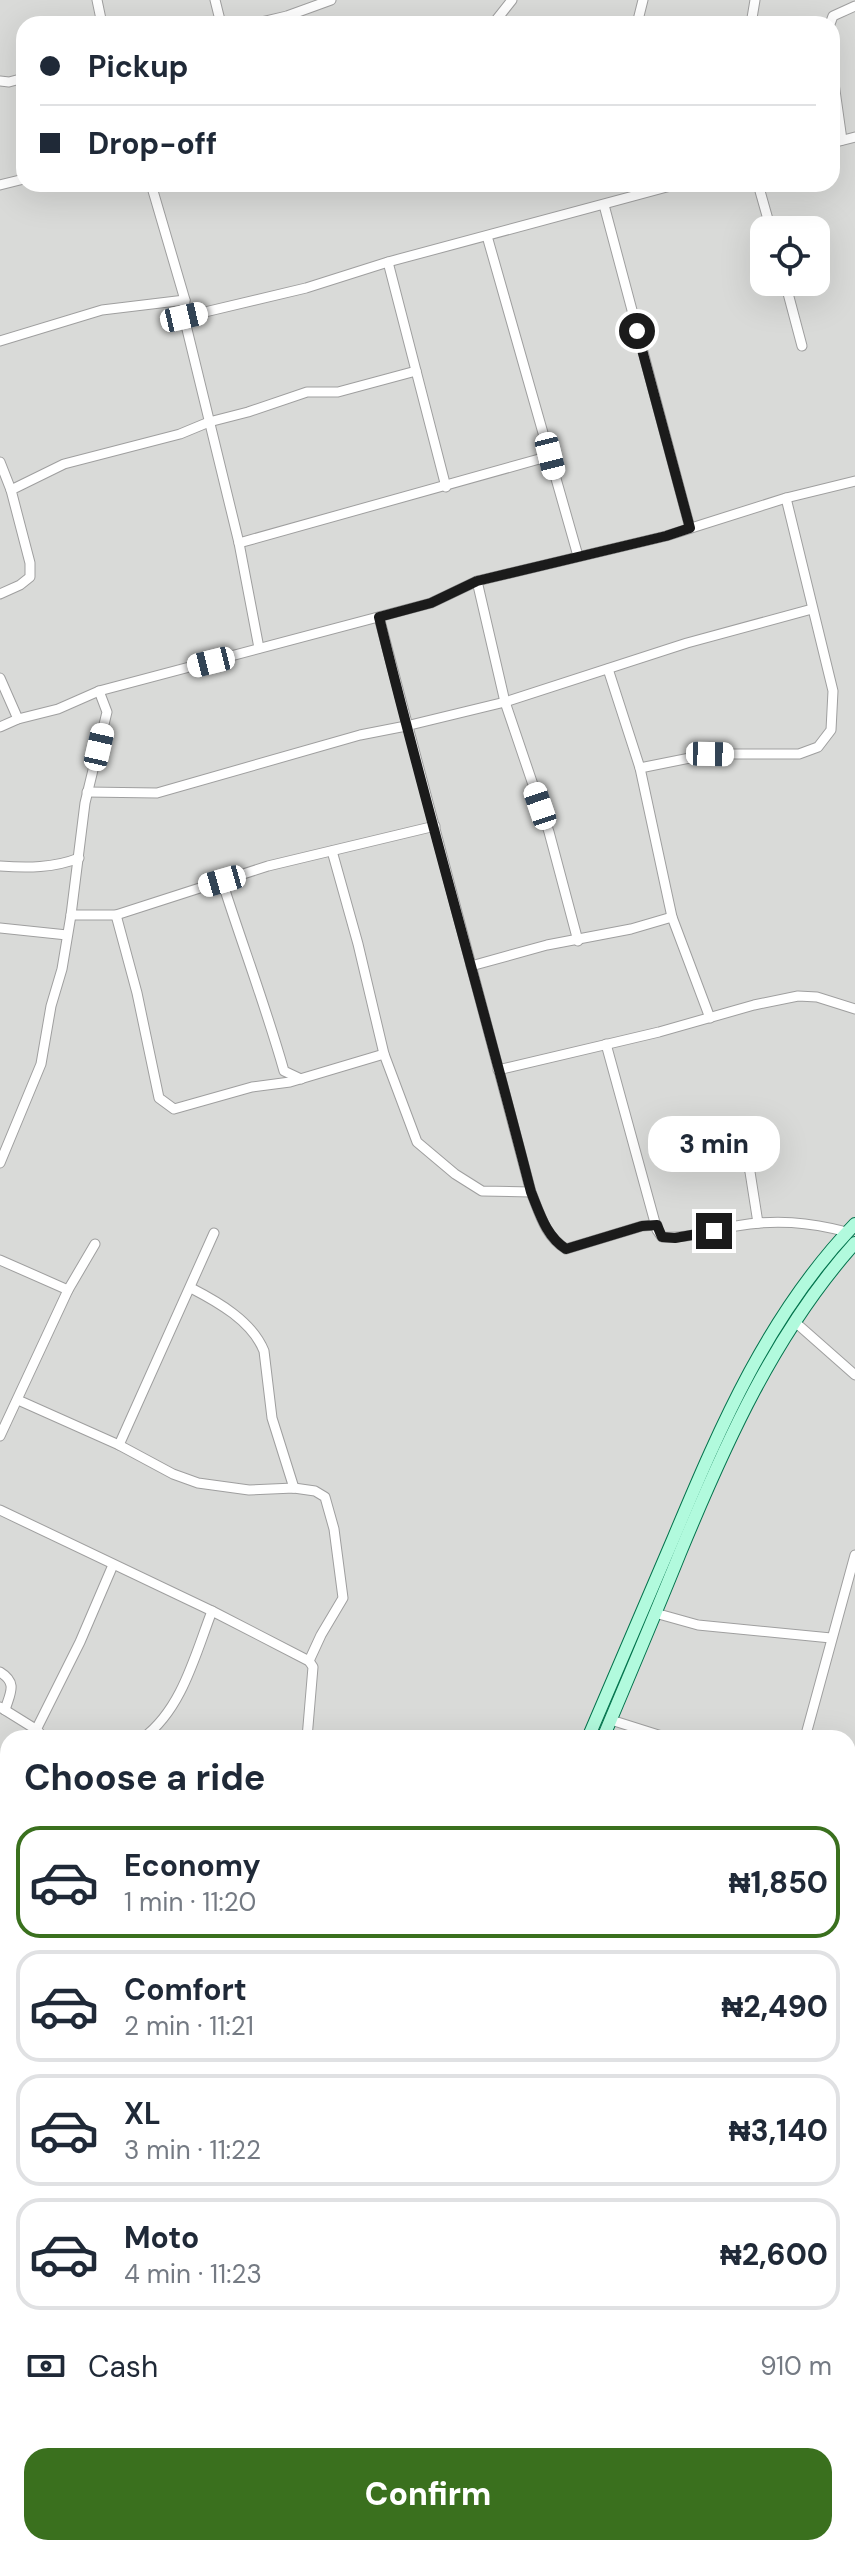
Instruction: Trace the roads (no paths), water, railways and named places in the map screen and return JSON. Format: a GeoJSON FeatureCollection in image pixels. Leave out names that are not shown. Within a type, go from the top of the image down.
{"type":"FeatureCollection","features":[{"type":"Feature","properties":{"kind":"main road"},"geometry":{"type":"LineString","coordinates":[[607,1730],[700,1504],[756,1387],[852,1233]]}},
{"type":"Feature","properties":{"kind":"main road"},"geometry":{"type":"LineString","coordinates":[[591,1730],[739,1390],[783,1313],[825,1257],[852,1233]]}},
{"type":"Feature","properties":{"kind":"street"},"geometry":{"type":"LineString","coordinates":[[287,16],[331,0]]}},
{"type":"Feature","properties":{"kind":"street"},"geometry":{"type":"LineString","coordinates":[[499,16],[512,0]]}},
{"type":"Feature","properties":{"kind":"street"},"geometry":{"type":"LineString","coordinates":[[833,16],[855,6]]}},
{"type":"Feature","properties":{"kind":"street"},"geometry":{"type":"LineString","coordinates":[[153,192],[185,300],[184,317],[239,543],[259,648]]}},
{"type":"Feature","properties":{"kind":"street"},"geometry":{"type":"LineString","coordinates":[[184,317],[306,288],[388,262],[649,192]]}},
{"type":"Feature","properties":{"kind":"street"},"geometry":{"type":"LineString","coordinates":[[760,192],[767,216]]}},
{"type":"Feature","properties":{"kind":"street"},"geometry":{"type":"LineString","coordinates":[[604,205],[690,528]]}},
{"type":"Feature","properties":{"kind":"street"},"geometry":{"type":"LineString","coordinates":[[487,236],[578,556]]}},
{"type":"Feature","properties":{"kind":"street"},"geometry":{"type":"LineString","coordinates":[[388,262],[446,487]]}},
{"type":"Feature","properties":{"kind":"street"},"geometry":{"type":"LineString","coordinates":[[789,296],[802,346]]}},
{"type":"Feature","properties":{"kind":"street"},"geometry":{"type":"LineString","coordinates":[[0,341],[102,310],[185,300]]}},
{"type":"Feature","properties":{"kind":"street"},"geometry":{"type":"LineString","coordinates":[[11,490],[64,464],[180,434],[307,392],[338,392],[416,371]]}},
{"type":"Feature","properties":{"kind":"street"},"geometry":{"type":"LineString","coordinates":[[239,543],[550,456]]}},
{"type":"Feature","properties":{"kind":"street"},"geometry":{"type":"LineString","coordinates":[[0,462],[3,481],[11,490],[30,563],[30,577],[0,594]]}},
{"type":"Feature","properties":{"kind":"street"},"geometry":{"type":"LineString","coordinates":[[0,727],[58,709],[99,691],[431,603],[477,581],[690,528],[786,498],[855,481]]}},
{"type":"Feature","properties":{"kind":"street"},"geometry":{"type":"LineString","coordinates":[[640,768],[710,754],[799,754],[818,747],[831,730],[833,691],[786,498]]}},
{"type":"Feature","properties":{"kind":"street"},"geometry":{"type":"LineString","coordinates":[[477,581],[505,702],[549,832],[578,941]]}},
{"type":"Feature","properties":{"kind":"street"},"geometry":{"type":"LineString","coordinates":[[87,792],[157,793],[360,735],[505,702],[687,643],[812,609]]}},
{"type":"Feature","properties":{"kind":"street"},"geometry":{"type":"LineString","coordinates":[[379,617],[531,1192],[554,1241],[566,1249],[642,1226],[657,1225]]}},
{"type":"Feature","properties":{"kind":"street"},"geometry":{"type":"LineString","coordinates":[[608,669],[640,768],[672,917],[710,1018]]}},
{"type":"Feature","properties":{"kind":"street"},"geometry":{"type":"LineString","coordinates":[[0,678],[18,719]]}},
{"type":"Feature","properties":{"kind":"street"},"geometry":{"type":"LineString","coordinates":[[0,1163],[41,1064],[71,915],[87,792],[107,712],[99,691]]}},
{"type":"Feature","properties":{"kind":"street"},"geometry":{"type":"LineString","coordinates":[[71,915],[116,915],[268,866],[435,826]]}},
{"type":"Feature","properties":{"kind":"street"},"geometry":{"type":"LineString","coordinates":[[332,851],[384,1054],[417,1142],[455,1174],[482,1191],[531,1192]]}},
{"type":"Feature","properties":{"kind":"street"},"geometry":{"type":"LineString","coordinates":[[0,866],[21,868],[63,864],[79,858]]}},
{"type":"Feature","properties":{"kind":"street"},"geometry":{"type":"LineString","coordinates":[[222,881],[284,1071],[301,1079]]}},
{"type":"Feature","properties":{"kind":"street"},"geometry":{"type":"LineString","coordinates":[[116,915],[137,993],[159,1098],[165,1105],[174,1109],[252,1087],[301,1079],[384,1054]]}},
{"type":"Feature","properties":{"kind":"street"},"geometry":{"type":"LineString","coordinates":[[471,966],[547,945],[578,941],[672,917]]}},
{"type":"Feature","properties":{"kind":"street"},"geometry":{"type":"LineString","coordinates":[[0,928],[67,935]]}},
{"type":"Feature","properties":{"kind":"street"},"geometry":{"type":"LineString","coordinates":[[498,1070],[798,996],[817,997],[855,1009]]}},
{"type":"Feature","properties":{"kind":"street"},"geometry":{"type":"LineString","coordinates":[[606,1044],[662,1237],[675,1238],[758,1223],[794,1221],[852,1233]]}},
{"type":"Feature","properties":{"kind":"street"},"geometry":{"type":"LineString","coordinates":[[0,1135],[9,1142]]}},
{"type":"Feature","properties":{"kind":"street"},"geometry":{"type":"LineString","coordinates":[[741,1143],[750,1172],[758,1223]]}},
{"type":"Feature","properties":{"kind":"street"},"geometry":{"type":"LineString","coordinates":[[119,1445],[214,1233]]}},
{"type":"Feature","properties":{"kind":"street"},"geometry":{"type":"LineString","coordinates":[[0,1436],[68,1290],[95,1244]]}},
{"type":"Feature","properties":{"kind":"street"},"geometry":{"type":"LineString","coordinates":[[0,1260],[68,1290]]}},
{"type":"Feature","properties":{"kind":"street"},"geometry":{"type":"LineString","coordinates":[[191,1288],[222,1304],[260,1341],[264,1351],[272,1418],[294,1488]]}},
{"type":"Feature","properties":{"kind":"street"},"geometry":{"type":"LineString","coordinates":[[795,1322],[855,1375]]}},
{"type":"Feature","properties":{"kind":"street"},"geometry":{"type":"LineString","coordinates":[[18,1400],[198,1483],[249,1490],[294,1488],[315,1491],[325,1497],[334,1529],[343,1598],[309,1661]]}},
{"type":"Feature","properties":{"kind":"street"},"geometry":{"type":"LineString","coordinates":[[0,1510],[309,1661],[313,1667],[308,1730]]}},
{"type":"Feature","properties":{"kind":"street"},"geometry":{"type":"LineString","coordinates":[[807,1730],[855,1555]]}},
{"type":"Feature","properties":{"kind":"street"},"geometry":{"type":"LineString","coordinates":[[39,1730],[113,1565]]}},
{"type":"Feature","properties":{"kind":"street"},"geometry":{"type":"LineString","coordinates":[[154,1730],[173,1706],[212,1611]]}},
{"type":"Feature","properties":{"kind":"street"},"geometry":{"type":"LineString","coordinates":[[655,1613],[698,1625],[831,1638]]}},
{"type":"Feature","properties":{"kind":"street"},"geometry":{"type":"LineString","coordinates":[[0,1672],[10,1678],[11,1684],[2,1709],[30,1730]]}},
{"type":"Feature","properties":{"kind":"street"},"geometry":{"type":"LineString","coordinates":[[611,1720],[643,1730]]}}]}
